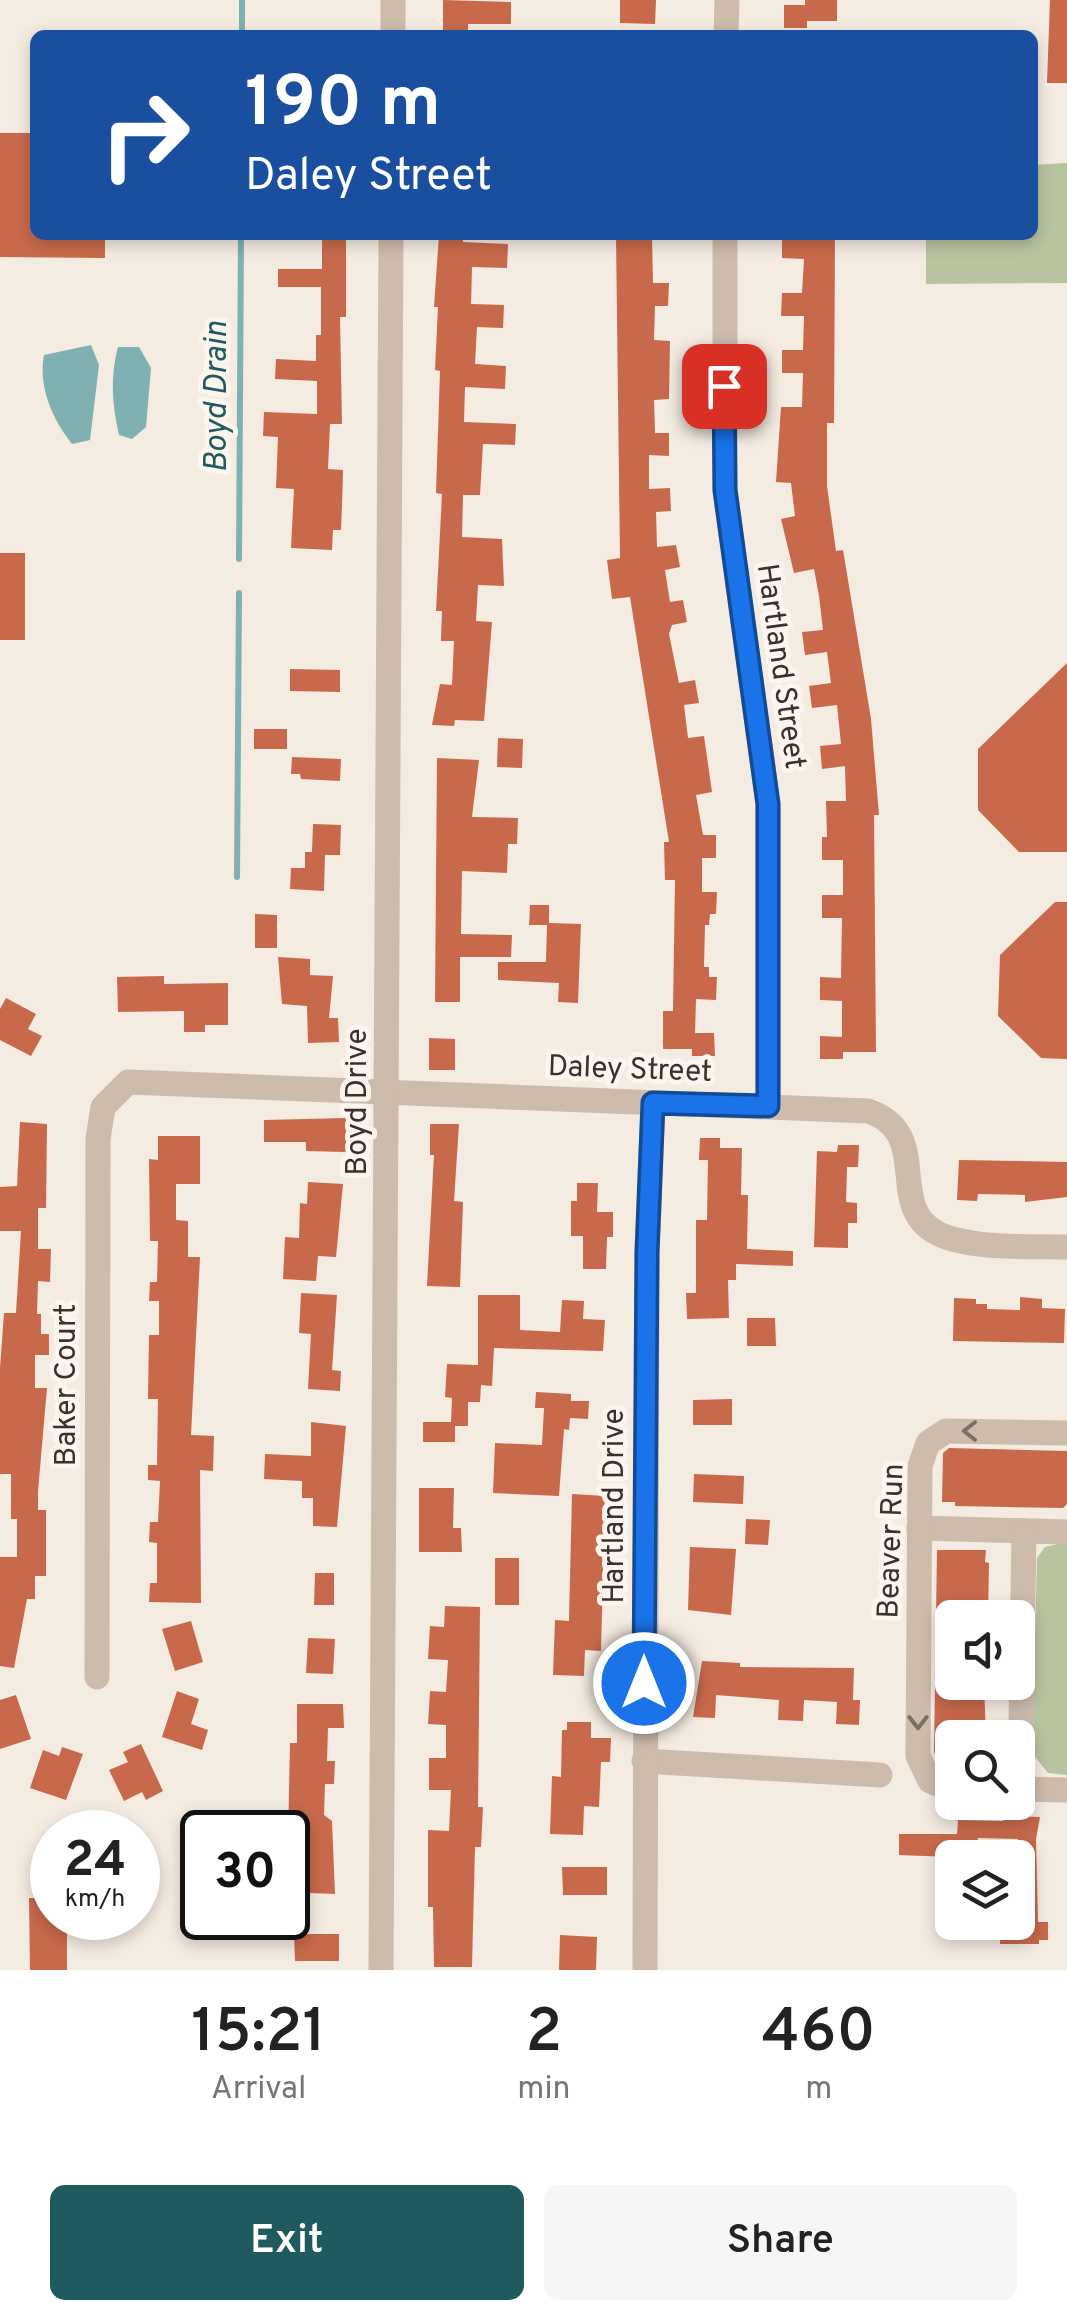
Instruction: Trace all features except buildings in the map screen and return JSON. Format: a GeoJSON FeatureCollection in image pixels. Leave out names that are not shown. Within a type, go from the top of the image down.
{"type":"FeatureCollection","features":[{"type":"Feature","properties":{"kind":"street"},"geometry":{"type":"LineString","coordinates":[[393,0],[393,30]]}},
{"type":"Feature","properties":{"kind":"street"},"geometry":{"type":"LineString","coordinates":[[726,0],[726,30]]}},
{"type":"Feature","properties":{"kind":"street","name":"Boyd Drive"},"geometry":{"type":"LineString","coordinates":[[381,1970],[392,240]]}},
{"type":"Feature","properties":{"kind":"street","name":"Hartland Street"},"geometry":{"type":"LineString","coordinates":[[725,240],[725,490],[768,804],[768,1106]]}},
{"type":"Feature","properties":{"kind":"street","name":"Daley Street"},"geometry":{"type":"LineString","coordinates":[[110,1096],[128,1082],[140,1080],[868,1111],[895,1124],[906,1151],[910,1202],[920,1219],[946,1237],[1067,1247]]}},
{"type":"Feature","properties":{"kind":"street","name":"Baker Court"},"geometry":{"type":"LineString","coordinates":[[97,1677],[98,1139],[99,1119],[110,1096]]}},
{"type":"Feature","properties":{"kind":"street","name":"Hartland Drive"},"geometry":{"type":"LineString","coordinates":[[645,1970],[647,1252],[653,1103]]}},
{"type":"Feature","properties":{"kind":"street","name":"Beaver Run"},"geometry":{"type":"LineString","coordinates":[[935,1777],[918,1756],[920,1466],[928,1443],[962,1430],[1067,1433]]}},
{"type":"Feature","properties":{"kind":"street"},"geometry":{"type":"LineString","coordinates":[[919,1528],[1067,1532]]}},
{"type":"Feature","properties":{"kind":"street"},"geometry":{"type":"LineString","coordinates":[[1020,1720],[1024,1531]]}},
{"type":"Feature","properties":{"kind":"street"},"geometry":{"type":"LineString","coordinates":[[644,1761],[880,1775]]}},
{"type":"Feature","properties":{"kind":"street"},"geometry":{"type":"LineString","coordinates":[[1035,1789],[1067,1790]]}},
{"type":"Feature","properties":{"kind":"green space"},"geometry":{"type":"Polygon","coordinates":[[[1067,163],[1067,283],[926,284],[926,240],[1038,240],[1038,165],[1067,163]]]}},
{"type":"Feature","properties":{"kind":"green space"},"geometry":{"type":"Polygon","coordinates":[[[1067,1542],[1067,1775],[1048,1773],[1035,1757],[1037,1558],[1045,1547],[1067,1542]]]}},
{"type":"Feature","properties":{"kind":"water"},"geometry":{"type":"Polygon","coordinates":[[[91,345],[99,365],[90,440],[72,444],[48,402],[44,355],[91,345]]]}},
{"type":"Feature","properties":{"kind":"water"},"geometry":{"type":"Polygon","coordinates":[[[118,347],[139,347],[151,368],[146,427],[132,439],[119,435],[115,413],[113,380],[118,347]]]}},
{"type":"Feature","properties":{"kind":"waterway","name":"Boyd Drain"},"geometry":{"type":"LineString","coordinates":[[242,0],[242,30]]}},
{"type":"Feature","properties":{"kind":"waterway","name":"Boyd Drain"},"geometry":{"type":"LineString","coordinates":[[239,559],[241,240]]}},
{"type":"Feature","properties":{"kind":"waterway","name":"Boyd Drain"},"geometry":{"type":"LineString","coordinates":[[237,877],[239,593]]}},
{"type":"Feature","properties":{"kind":"route"},"geometry":{"type":"LineString","coordinates":[[644,1683],[647,1252],[653,1103],[768,1106],[768,804],[725,490],[724,386]]}}]}
